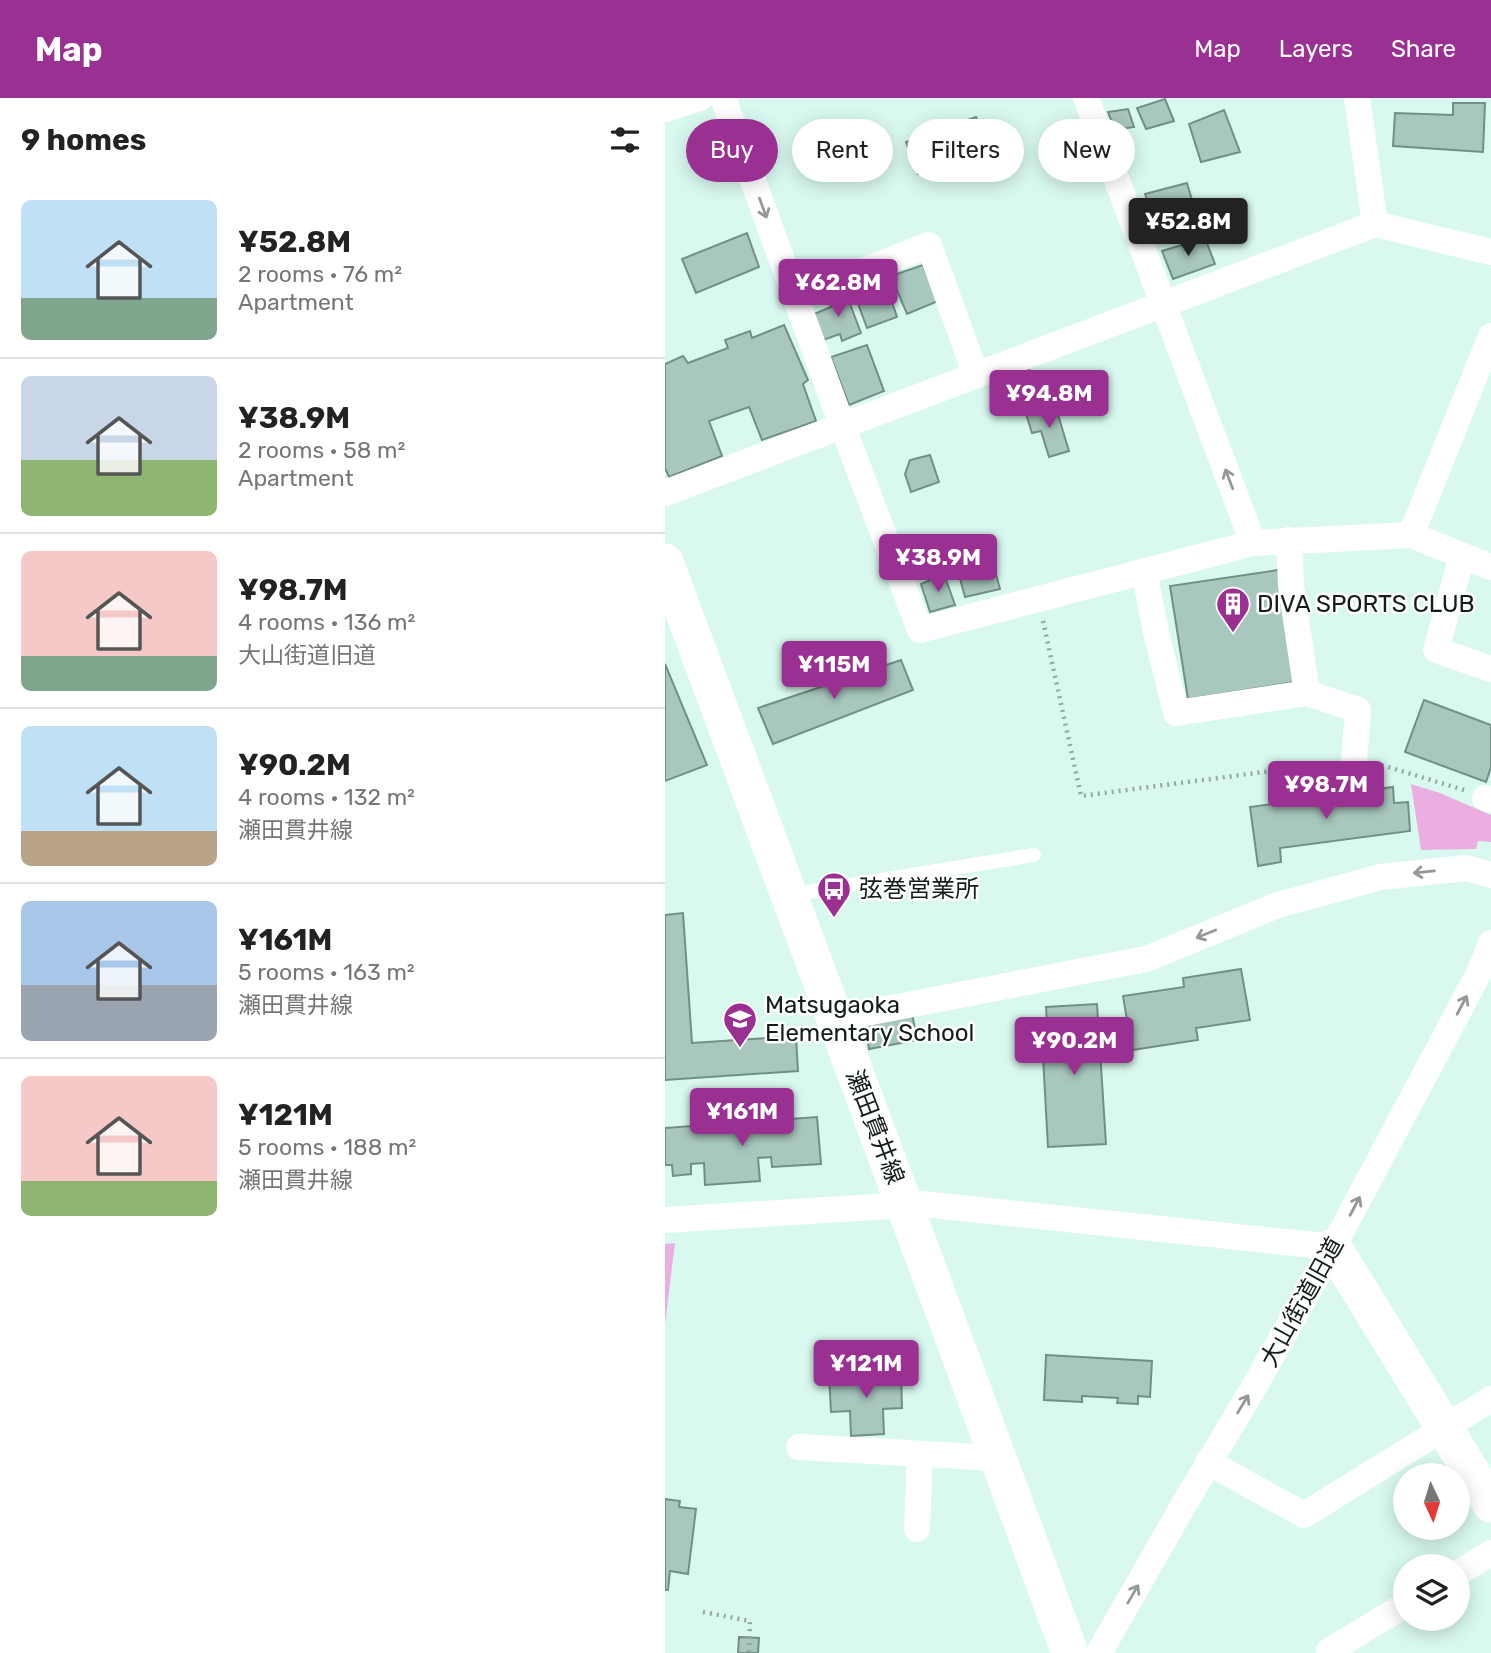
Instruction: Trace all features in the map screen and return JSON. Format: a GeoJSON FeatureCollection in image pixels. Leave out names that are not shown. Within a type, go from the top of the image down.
{"type":"FeatureCollection","features":[{"type":"Feature","properties":{"kind":"main road","name":"瀬田貫井線"},"geometry":{"type":"LineString","coordinates":[[665,562],[1070,1653]]}},
{"type":"Feature","properties":{"kind":"main road"},"geometry":{"type":"LineString","coordinates":[[1333,1247],[1491,1503]]}},
{"type":"Feature","properties":{"kind":"street"},"geometry":{"type":"LineString","coordinates":[[665,109],[700,98]]}},
{"type":"Feature","properties":{"kind":"street"},"geometry":{"type":"LineString","coordinates":[[723,98],[920,630],[1253,543],[1411,535],[1491,567]]}},
{"type":"Feature","properties":{"kind":"street"},"geometry":{"type":"LineString","coordinates":[[1086,98],[1253,543]]}},
{"type":"Feature","properties":{"kind":"street"},"geometry":{"type":"LineString","coordinates":[[1357,98],[1375,225]]}},
{"type":"Feature","properties":{"kind":"street"},"geometry":{"type":"LineString","coordinates":[[665,493],[1375,225],[1491,252]]}},
{"type":"Feature","properties":{"kind":"street"},"geometry":{"type":"LineString","coordinates":[[795,297],[929,245],[976,375]]}},
{"type":"Feature","properties":{"kind":"street"},"geometry":{"type":"LineString","coordinates":[[1411,535],[1491,336]]}},
{"type":"Feature","properties":{"kind":"street"},"geometry":{"type":"LineString","coordinates":[[1289,540],[1291,586],[1307,693]]}},
{"type":"Feature","properties":{"kind":"street"},"geometry":{"type":"LineString","coordinates":[[1462,556],[1436,649],[1491,669]]}},
{"type":"Feature","properties":{"kind":"street"},"geometry":{"type":"LineString","coordinates":[[1144,571],[1176,713],[1307,693],[1358,710],[1354,761]]}},
{"type":"Feature","properties":{"kind":"street"},"geometry":{"type":"LineString","coordinates":[[835,1019],[1146,959],[1278,905],[1381,877],[1466,868],[1491,875]]}},
{"type":"Feature","properties":{"kind":"street","name":"大山街道旧道"},"geometry":{"type":"LineString","coordinates":[[1099,1653],[1333,1247],[1479,973],[1491,943]]}},
{"type":"Feature","properties":{"kind":"street"},"geometry":{"type":"LineString","coordinates":[[665,1220],[923,1204],[1333,1247]]}},
{"type":"Feature","properties":{"kind":"street"},"geometry":{"type":"LineString","coordinates":[[1208,1462],[1304,1514],[1491,1399]]}},
{"type":"Feature","properties":{"kind":"street"},"geometry":{"type":"LineString","coordinates":[[799,1447],[997,1458]]}},
{"type":"Feature","properties":{"kind":"street"},"geometry":{"type":"LineString","coordinates":[[917,1529],[920,1454]]}},
{"type":"Feature","properties":{"kind":"street"},"geometry":{"type":"LineString","coordinates":[[1470,1566],[1491,1553]]}},
{"type":"Feature","properties":{"kind":"street"},"geometry":{"type":"LineString","coordinates":[[1329,1651],[1393,1612]]}},
{"type":"Feature","properties":{"kind":"lane"},"geometry":{"type":"LineString","coordinates":[[789,895],[1034,855]]}},
{"type":"Feature","properties":{"kind":"path"},"geometry":{"type":"LineString","coordinates":[[1038,599],[1081,796],[1354,761],[1382,764],[1488,799]]}},
{"type":"Feature","properties":{"kind":"path"},"geometry":{"type":"LineString","coordinates":[[703,1612],[750,1621],[749,1653]]}},
{"type":"Feature","properties":{"kind":"shaded area"},"geometry":{"type":"Polygon","coordinates":[[[1411,784],[1491,815],[1491,842],[1478,841],[1476,849],[1421,850],[1411,784]]]}},
{"type":"Feature","properties":{"kind":"shaded area"},"geometry":{"type":"Polygon","coordinates":[[[675,1243],[665,1324],[665,1244],[675,1243]]]}},
{"type":"Feature","properties":{"kind":"building"},"geometry":{"type":"Polygon","coordinates":[[[1165,99],[1174,121],[1146,129],[1137,108],[1165,99]]]}},
{"type":"Feature","properties":{"kind":"building"},"geometry":{"type":"Polygon","coordinates":[[[1453,103],[1485,103],[1483,152],[1393,146],[1395,113],[1453,115],[1453,103]]]}},
{"type":"Feature","properties":{"kind":"building"},"geometry":{"type":"Polygon","coordinates":[[[1128,109],[1131,119],[1111,119],[1108,112],[1128,109]]]}},
{"type":"Feature","properties":{"kind":"building"},"geometry":{"type":"Polygon","coordinates":[[[1224,110],[1240,152],[1201,162],[1189,124],[1224,110]]]}},
{"type":"Feature","properties":{"kind":"building"},"geometry":{"type":"Polygon","coordinates":[[[1187,183],[1195,210],[1155,222],[1145,194],[1187,183]]]}},
{"type":"Feature","properties":{"kind":"building"},"geometry":{"type":"Polygon","coordinates":[[[747,233],[759,267],[696,293],[682,259],[747,233]]]}},
{"type":"Feature","properties":{"kind":"building"},"geometry":{"type":"Polygon","coordinates":[[[1205,238],[1215,264],[1173,279],[1162,251],[1205,238]]]}},
{"type":"Feature","properties":{"kind":"building"},"geometry":{"type":"Polygon","coordinates":[[[923,265],[938,301],[907,314],[891,276],[923,265]]]}},
{"type":"Feature","properties":{"kind":"building"},"geometry":{"type":"Polygon","coordinates":[[[885,281],[897,317],[867,328],[854,293],[885,281]]]}},
{"type":"Feature","properties":{"kind":"building"},"geometry":{"type":"Polygon","coordinates":[[[845,291],[861,333],[842,341],[840,334],[823,340],[814,314],[831,307],[827,297],[845,291]]]}},
{"type":"Feature","properties":{"kind":"building"},"geometry":{"type":"Polygon","coordinates":[[[784,325],[808,380],[803,384],[816,421],[762,440],[749,407],[709,421],[722,456],[669,477],[665,468],[665,364],[683,356],[688,363],[728,348],[725,340],[750,331],[752,338],[784,325]]]}},
{"type":"Feature","properties":{"kind":"building"},"geometry":{"type":"Polygon","coordinates":[[[867,345],[884,391],[849,405],[831,357],[867,345]]]}},
{"type":"Feature","properties":{"kind":"building"},"geometry":{"type":"Polygon","coordinates":[[[1029,369],[1042,401],[1019,410],[1006,378],[1029,369]]]}},
{"type":"Feature","properties":{"kind":"building"},"geometry":{"type":"Polygon","coordinates":[[[1055,405],[1069,451],[1049,457],[1041,431],[1032,433],[1026,414],[1055,405]]]}},
{"type":"Feature","properties":{"kind":"building"},"geometry":{"type":"Polygon","coordinates":[[[930,455],[939,482],[911,492],[905,474],[910,460],[930,455]]]}},
{"type":"Feature","properties":{"kind":"building"},"geometry":{"type":"Polygon","coordinates":[[[993,563],[1000,589],[965,597],[958,571],[993,563]]]}},
{"type":"Feature","properties":{"kind":"building","name":"DIVA SPORTS CLUB"},"geometry":{"type":"Polygon","coordinates":[[[1278,570],[1295,682],[1188,699],[1170,586],[1278,570]]]}},
{"type":"Feature","properties":{"kind":"building"},"geometry":{"type":"Polygon","coordinates":[[[944,574],[955,605],[930,612],[921,584],[944,574]]]}},
{"type":"Feature","properties":{"kind":"building"},"geometry":{"type":"Polygon","coordinates":[[[901,660],[913,690],[773,744],[758,708],[901,660]]]}},
{"type":"Feature","properties":{"kind":"building"},"geometry":{"type":"Polygon","coordinates":[[[665,664],[707,765],[665,781],[665,664]]]}},
{"type":"Feature","properties":{"kind":"building"},"geometry":{"type":"Polygon","coordinates":[[[1424,700],[1491,725],[1491,767],[1486,782],[1405,752],[1424,700]]]}},
{"type":"Feature","properties":{"kind":"building"},"geometry":{"type":"Polygon","coordinates":[[[1393,787],[1394,803],[1408,802],[1410,831],[1280,848],[1281,862],[1258,866],[1250,807],[1393,787]]]}},
{"type":"Feature","properties":{"kind":"building"},"geometry":{"type":"Polygon","coordinates":[[[683,913],[692,1043],[796,1036],[798,1071],[665,1080],[665,915],[683,913]]]}},
{"type":"Feature","properties":{"kind":"building"},"geometry":{"type":"Polygon","coordinates":[[[1241,969],[1250,1020],[1196,1028],[1198,1040],[1132,1050],[1123,996],[1184,987],[1183,978],[1241,969]]]}},
{"type":"Feature","properties":{"kind":"building"},"geometry":{"type":"Polygon","coordinates":[[[1097,1004],[1106,1144],[1048,1147],[1043,1057],[1049,1056],[1046,1007],[1097,1004]]]}},
{"type":"Feature","properties":{"kind":"building"},"geometry":{"type":"Polygon","coordinates":[[[912,1013],[917,1040],[869,1049],[865,1022],[912,1013]]]}},
{"type":"Feature","properties":{"kind":"building"},"geometry":{"type":"Polygon","coordinates":[[[817,1117],[821,1164],[772,1167],[771,1157],[758,1158],[760,1181],[705,1185],[704,1163],[691,1164],[691,1174],[673,1176],[672,1165],[665,1165],[665,1128],[817,1117]]]}},
{"type":"Feature","properties":{"kind":"building"},"geometry":{"type":"Polygon","coordinates":[[[1046,1355],[1152,1361],[1150,1397],[1138,1396],[1138,1404],[1117,1403],[1118,1398],[1082,1396],[1082,1402],[1044,1400],[1046,1355]]]}},
{"type":"Feature","properties":{"kind":"building"},"geometry":{"type":"Polygon","coordinates":[[[901,1373],[902,1408],[883,1409],[884,1434],[851,1436],[850,1411],[831,1412],[829,1376],[901,1373]]]}},
{"type":"Feature","properties":{"kind":"building"},"geometry":{"type":"Polygon","coordinates":[[[665,1499],[680,1501],[679,1507],[696,1509],[688,1574],[670,1571],[668,1590],[665,1590],[665,1499]]]}},
{"type":"Feature","properties":{"kind":"building"},"geometry":{"type":"Polygon","coordinates":[[[739,1637],[759,1638],[758,1653],[738,1653],[739,1637]]]}},
{"type":"Feature","properties":{"kind":"place","name":"DIVA SPORTS CLUB"},"geometry":{"type":"Point","coordinates":[1233,634]}},
{"type":"Feature","properties":{"kind":"place","name":"弦巻営業所"},"geometry":{"type":"Point","coordinates":[834,919]}},
{"type":"Feature","properties":{"kind":"place","name":"Matsugaoka Elementary School"},"geometry":{"type":"Point","coordinates":[740,1049]}}]}
